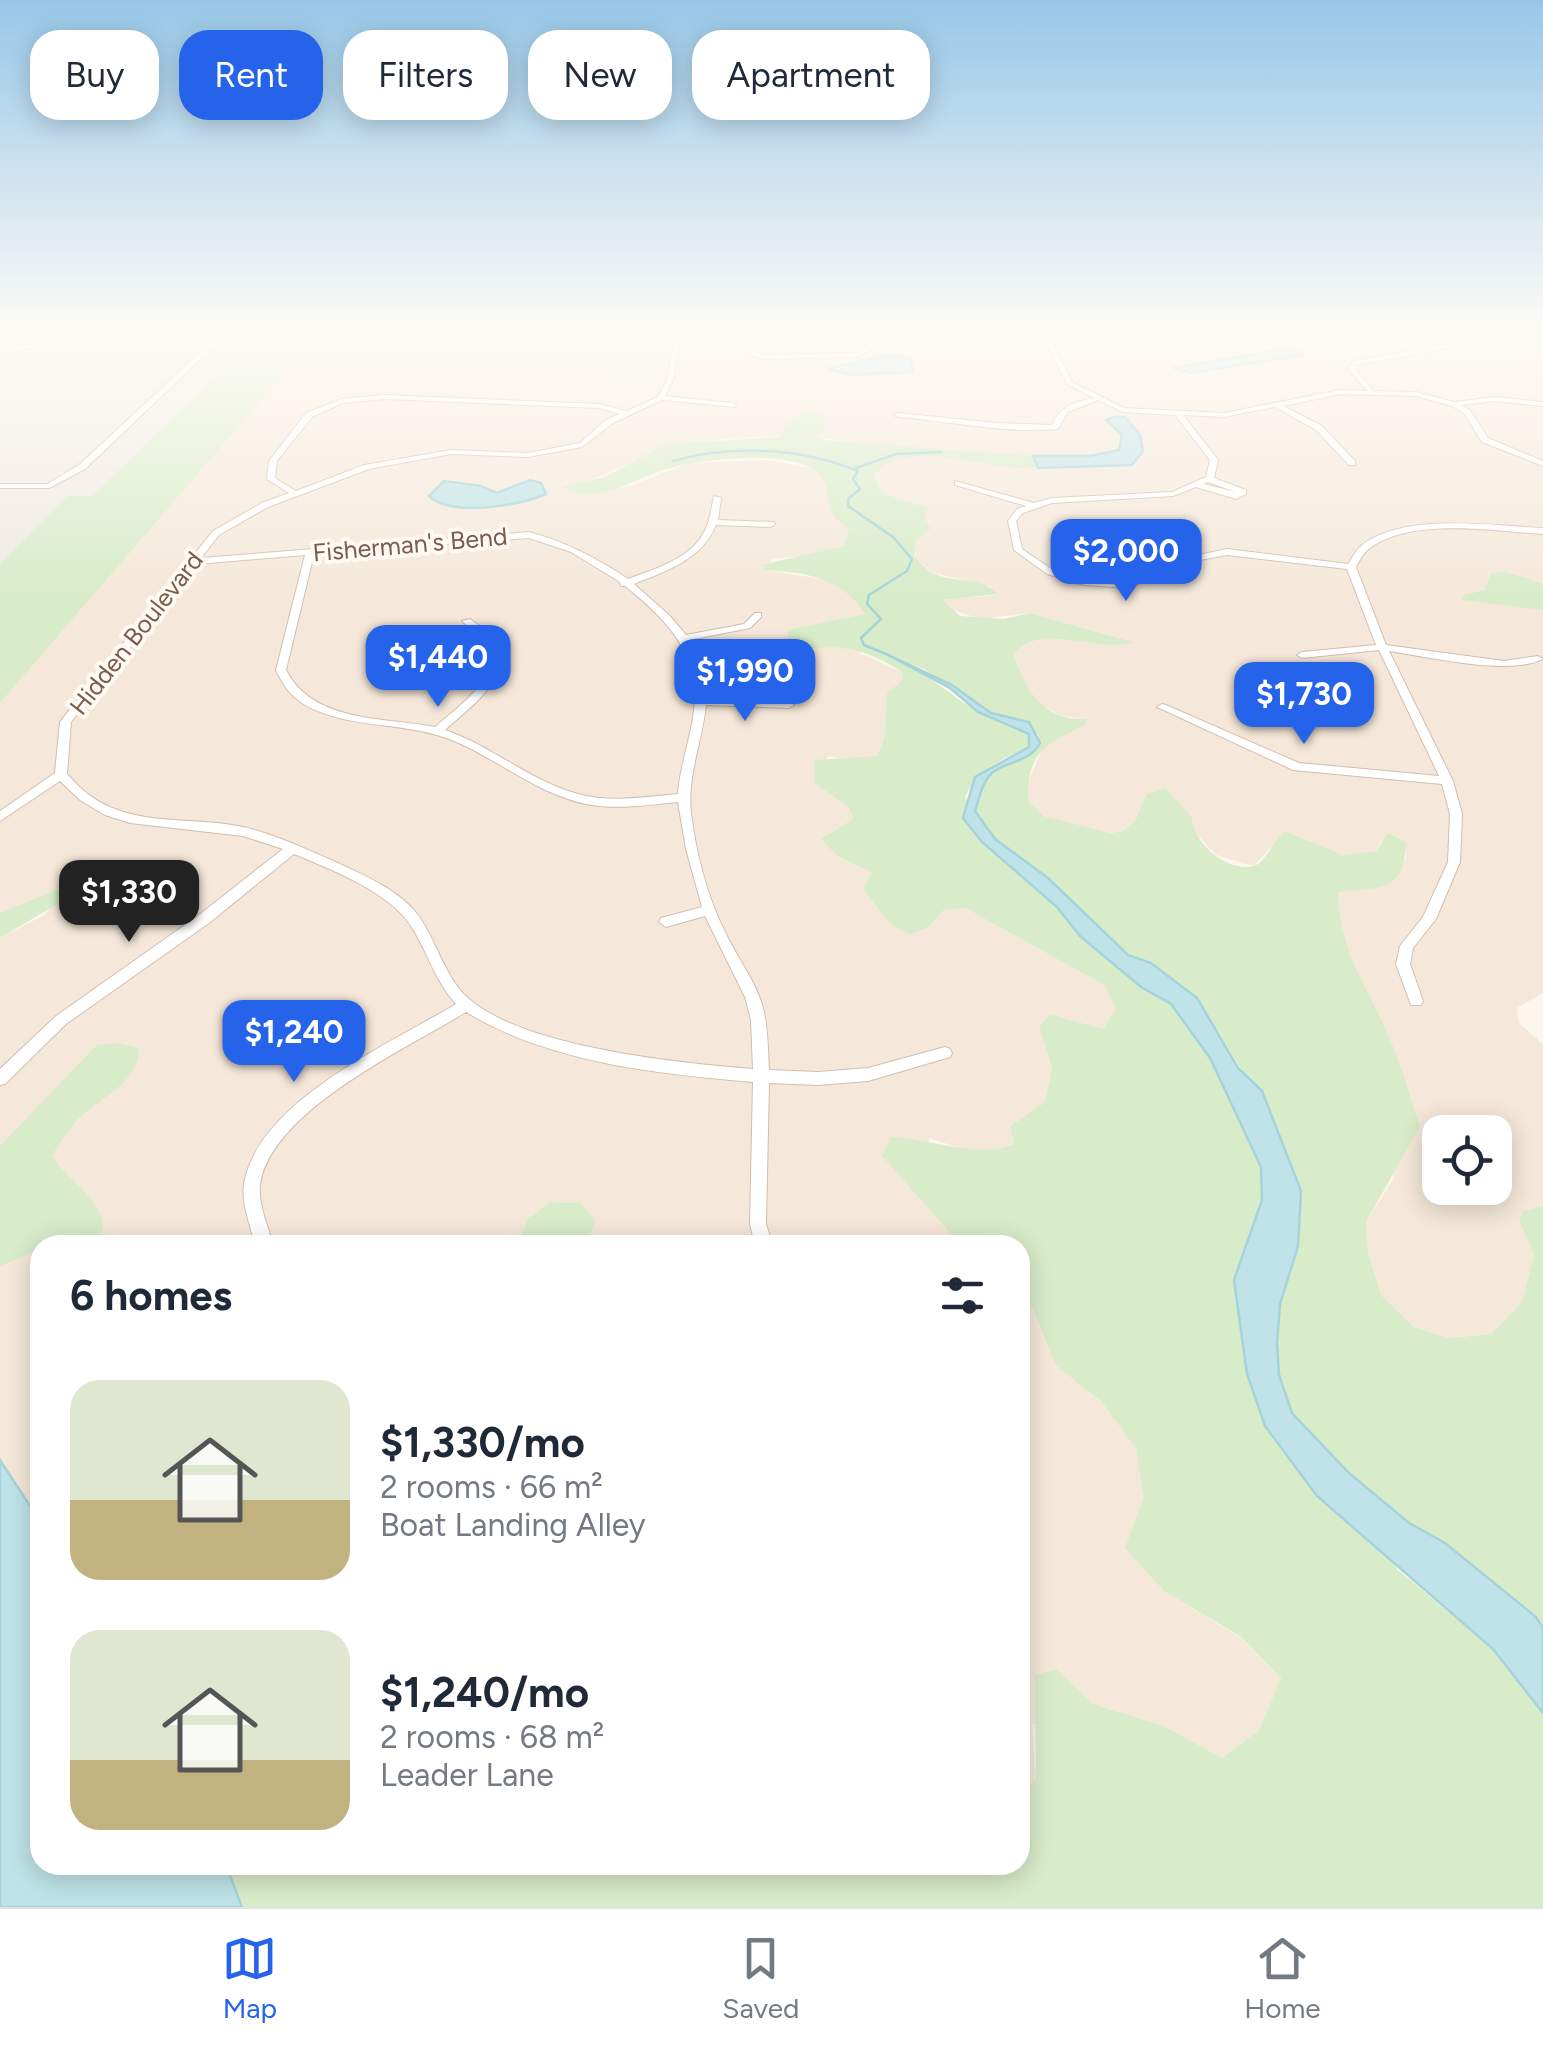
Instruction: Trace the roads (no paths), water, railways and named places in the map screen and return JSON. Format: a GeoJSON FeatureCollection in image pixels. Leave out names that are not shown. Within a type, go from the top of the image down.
{"type":"FeatureCollection","features":[{"type":"Feature","properties":{"kind":"street"},"geometry":{"type":"LineString","coordinates":[[0,486],[49,486],[82,467],[131,421]]}},
{"type":"Feature","properties":{"kind":"street"},"geometry":{"type":"LineString","coordinates":[[294,493],[271,479],[273,461],[303,421]]}},
{"type":"Feature","properties":{"kind":"street","name":"Hidden Boulevard"},"geometry":{"type":"LineString","coordinates":[[61,775],[66,722],[194,561],[230,523],[294,493],[368,467],[426,454],[564,451],[582,445],[617,421]]}},
{"type":"Feature","properties":{"kind":"street"},"geometry":{"type":"LineString","coordinates":[[979,421],[1030,429],[1055,427],[1057,421]]}},
{"type":"Feature","properties":{"kind":"street"},"geometry":{"type":"LineString","coordinates":[[1183,421],[1214,460],[1209,479],[1173,494],[1052,501],[1020,511],[1012,521],[1018,550],[1050,572],[1084,582],[1128,584],[1187,560],[1227,552],[1351,567]]}},
{"type":"Feature","properties":{"kind":"street"},"geometry":{"type":"LineString","coordinates":[[1306,421],[1319,428],[1352,463]]}},
{"type":"Feature","properties":{"kind":"street"},"geometry":{"type":"LineString","coordinates":[[1473,421],[1485,440],[1543,464]]}},
{"type":"Feature","properties":{"kind":"street"},"geometry":{"type":"LineString","coordinates":[[1198,486],[1236,496],[1243,492],[1209,479]]}},
{"type":"Feature","properties":{"kind":"street"},"geometry":{"type":"LineString","coordinates":[[958,483],[1034,506]]}},
{"type":"Feature","properties":{"kind":"street"},"geometry":{"type":"LineString","coordinates":[[624,584],[694,552],[716,523],[717,498]]}},
{"type":"Feature","properties":{"kind":"street"},"geometry":{"type":"LineString","coordinates":[[716,523],[771,524]]}},
{"type":"Feature","properties":{"kind":"street"},"geometry":{"type":"LineString","coordinates":[[1351,567],[1373,541],[1414,528],[1542,532]]}},
{"type":"Feature","properties":{"kind":"street","name":"Fisherman's Bend"},"geometry":{"type":"LineString","coordinates":[[194,561],[529,535],[562,542],[624,584],[684,638],[700,678],[702,702],[684,798],[710,910],[745,976],[758,1018],[761,1235]]}},
{"type":"Feature","properties":{"kind":"street"},"geometry":{"type":"LineString","coordinates":[[310,552],[281,670],[286,688],[299,700],[328,710],[464,739],[556,791],[590,801],[684,798]]}},
{"type":"Feature","properties":{"kind":"street"},"geometry":{"type":"LineString","coordinates":[[1351,567],[1382,647],[1447,780],[1456,814],[1454,862],[1429,919],[1407,946],[1403,964],[1416,1001]]}},
{"type":"Feature","properties":{"kind":"street"},"geometry":{"type":"LineString","coordinates":[[684,638],[747,626],[758,615]]}},
{"type":"Feature","properties":{"kind":"street"},"geometry":{"type":"LineString","coordinates":[[437,731],[484,686],[498,663],[498,649],[490,635],[467,620]]}},
{"type":"Feature","properties":{"kind":"street"},"geometry":{"type":"LineString","coordinates":[[1302,655],[1382,647],[1457,654],[1504,664],[1538,659]]}},
{"type":"Feature","properties":{"kind":"street"},"geometry":{"type":"LineString","coordinates":[[702,702],[789,705]]}},
{"type":"Feature","properties":{"kind":"street"},"geometry":{"type":"LineString","coordinates":[[1162,708],[1297,767],[1447,780]]}},
{"type":"Feature","properties":{"kind":"street"},"geometry":{"type":"LineString","coordinates":[[0,817],[61,775],[76,793],[125,820],[240,831],[292,849],[367,885],[408,911],[428,940],[434,966],[466,1005],[503,1026],[560,1044],[706,1074],[758,1076],[856,1076],[945,1053]]}},
{"type":"Feature","properties":{"kind":"street"},"geometry":{"type":"LineString","coordinates":[[0,1079],[60,1020],[204,919],[292,849]]}},
{"type":"Feature","properties":{"kind":"street"},"geometry":{"type":"LineString","coordinates":[[666,922],[710,910]]}},
{"type":"Feature","properties":{"kind":"street"},"geometry":{"type":"LineString","coordinates":[[262,1235],[252,1184],[282,1126],[313,1098],[466,1005]]}},
{"type":"Feature","properties":{"kind":"water"},"geometry":{"type":"Polygon","coordinates":[[[1107,421],[1128,421],[1140,435],[1143,451],[1132,465],[1038,468],[1033,456],[1090,456],[1119,450],[1122,435],[1107,421]]]}},
{"type":"Feature","properties":{"kind":"water"},"geometry":{"type":"Polygon","coordinates":[[[530,480],[541,483],[546,494],[520,502],[469,508],[440,503],[429,496],[444,481],[481,486],[497,493],[530,480]]]}},
{"type":"Feature","properties":{"kind":"water"},"geometry":{"type":"Polygon","coordinates":[[[886,654],[952,685],[991,713],[1029,722],[1040,743],[1024,758],[992,773],[975,811],[995,839],[1048,878],[1128,955],[1151,963],[1197,998],[1238,1068],[1262,1091],[1301,1191],[1298,1246],[1280,1304],[1277,1342],[1279,1375],[1292,1413],[1349,1473],[1409,1523],[1445,1543],[1536,1617],[1543,1628],[1543,1713],[1493,1649],[1317,1496],[1265,1426],[1247,1374],[1234,1280],[1262,1200],[1261,1167],[1210,1058],[1171,1004],[1141,987],[1080,936],[1057,907],[982,842],[963,818],[975,777],[1029,747],[1029,734],[978,712],[950,688],[886,654]]]}},
{"type":"Feature","properties":{"kind":"water"},"geometry":{"type":"Polygon","coordinates":[[[0,1460],[30,1506],[30,1875],[230,1875],[242,1907],[0,1907],[0,1460]]]}},
{"type":"Feature","properties":{"kind":"waterway"},"geometry":{"type":"LineString","coordinates":[[673,461],[718,452],[766,451],[814,457],[858,471],[853,479],[860,489],[848,499],[848,506],[893,537],[912,559],[907,571],[869,595],[867,604],[881,619],[861,638],[864,645],[886,654]]}},
{"type":"Feature","properties":{"kind":"waterway"},"geometry":{"type":"LineString","coordinates":[[856,468],[896,454],[942,452]]}}]}
